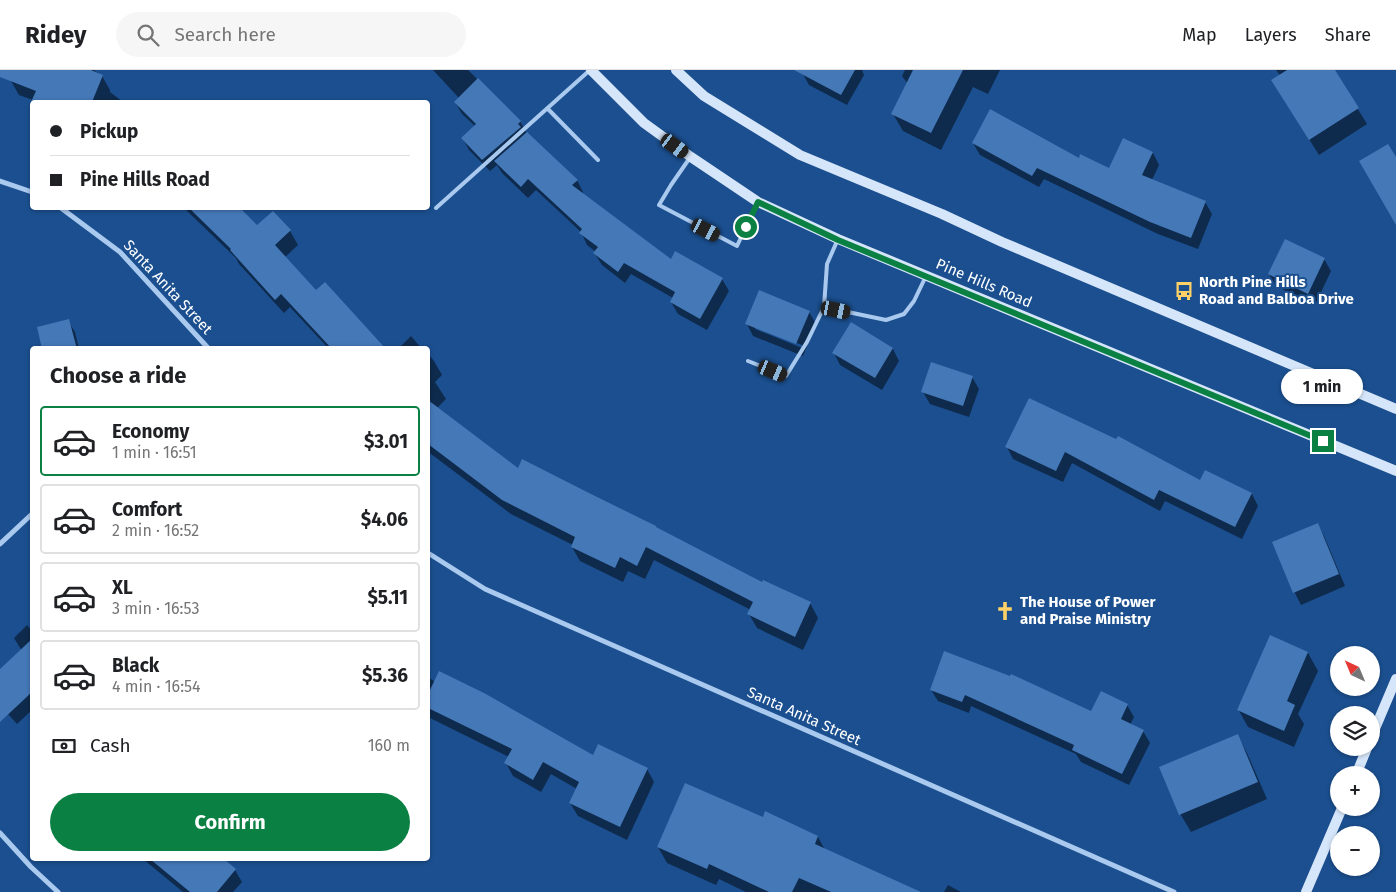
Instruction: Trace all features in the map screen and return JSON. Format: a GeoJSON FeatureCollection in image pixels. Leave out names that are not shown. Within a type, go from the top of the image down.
{"type":"FeatureCollection","features":[{"type":"Feature","properties":{"kind":"main road","name":"Pine Hills Road"},"geometry":{"type":"LineString","coordinates":[[591,70],[644,123],[758,202],[838,240],[1396,471]]}},
{"type":"Feature","properties":{"kind":"main road"},"geometry":{"type":"LineString","coordinates":[[676,70],[704,96],[800,155],[1396,409]]}},
{"type":"Feature","properties":{"kind":"main road"},"geometry":{"type":"LineString","coordinates":[[1380,717],[1396,679]]}},
{"type":"Feature","properties":{"kind":"main road"},"geometry":{"type":"LineString","coordinates":[[1306,892],[1339,816]]}},
{"type":"Feature","properties":{"kind":"street"},"geometry":{"type":"LineString","coordinates":[[0,181],[30,191]]}},
{"type":"Feature","properties":{"kind":"street","name":"Santa Anita Street"},"geometry":{"type":"LineString","coordinates":[[64,210],[120,252],[206,346]]}},
{"type":"Feature","properties":{"kind":"street"},"geometry":{"type":"LineString","coordinates":[[0,544],[30,516]]}},
{"type":"Feature","properties":{"kind":"street","name":"Santa Anita Street"},"geometry":{"type":"LineString","coordinates":[[430,554],[485,590],[1174,892]]}},
{"type":"Feature","properties":{"kind":"street"},"geometry":{"type":"LineString","coordinates":[[0,833],[31,868],[58,892]]}},
{"type":"Feature","properties":{"kind":"lane"},"geometry":{"type":"LineString","coordinates":[[436,208],[591,70]]}},
{"type":"Feature","properties":{"kind":"lane"},"geometry":{"type":"LineString","coordinates":[[548,109],[598,160]]}},
{"type":"Feature","properties":{"kind":"lane"},"geometry":{"type":"LineString","coordinates":[[691,157],[659,205],[737,246],[758,202]]}},
{"type":"Feature","properties":{"kind":"lane"},"geometry":{"type":"LineString","coordinates":[[748,361],[786,376],[807,342],[824,307],[827,264],[838,240]]}},
{"type":"Feature","properties":{"kind":"lane"},"geometry":{"type":"LineString","coordinates":[[824,307],[886,320],[904,314],[914,301],[926,276]]}},
{"type":"Feature","properties":{"kind":"building"},"geometry":{"type":"Polygon","coordinates":[[[0,70],[91,70],[103,75],[93,100],[32,100],[36,91],[0,77],[0,70]]]}},
{"type":"Feature","properties":{"kind":"building"},"geometry":{"type":"Polygon","coordinates":[[[794,70],[855,70],[841,95],[794,70]]]}},
{"type":"Feature","properties":{"kind":"building"},"geometry":{"type":"Polygon","coordinates":[[[913,70],[963,70],[931,133],[891,114],[913,70]]]}},
{"type":"Feature","properties":{"kind":"building"},"geometry":{"type":"Polygon","coordinates":[[[1287,70],[1335,70],[1359,108],[1309,140],[1271,80],[1287,70]]]}},
{"type":"Feature","properties":{"kind":"building"},"geometry":{"type":"Polygon","coordinates":[[[478,78],[521,121],[518,124],[521,127],[482,160],[461,138],[476,124],[454,102],[478,78]]]}},
{"type":"Feature","properties":{"kind":"building"},"geometry":{"type":"Polygon","coordinates":[[[990,109],[1079,158],[1080,154],[1109,168],[1123,138],[1153,152],[1142,175],[1206,201],[1191,238],[1150,222],[1037,168],[1032,176],[972,143],[990,109]]]}},
{"type":"Feature","properties":{"kind":"building"},"geometry":{"type":"Polygon","coordinates":[[[527,132],[578,180],[572,185],[671,259],[675,251],[723,278],[700,319],[670,302],[675,292],[624,263],[618,272],[593,253],[598,247],[579,233],[582,229],[528,179],[521,187],[494,161],[527,132]]]}},
{"type":"Feature","properties":{"kind":"building"},"geometry":{"type":"Polygon","coordinates":[[[1388,144],[1396,157],[1396,225],[1359,161],[1388,144]]]}},
{"type":"Feature","properties":{"kind":"building"},"geometry":{"type":"Polygon","coordinates":[[[191,210],[242,210],[257,225],[273,211],[291,230],[275,245],[316,290],[325,282],[383,346],[329,346],[281,294],[275,300],[231,249],[191,210]]]}},
{"type":"Feature","properties":{"kind":"building"},"geometry":{"type":"Polygon","coordinates":[[[1285,239],[1325,258],[1308,294],[1268,274],[1285,239]]]}},
{"type":"Feature","properties":{"kind":"building"},"geometry":{"type":"Polygon","coordinates":[[[759,290],[810,311],[796,344],[745,324],[759,290]]]}},
{"type":"Feature","properties":{"kind":"building"},"geometry":{"type":"Polygon","coordinates":[[[69,319],[76,346],[41,346],[37,327],[69,319]]]}},
{"type":"Feature","properties":{"kind":"building"},"geometry":{"type":"Polygon","coordinates":[[[851,322],[893,348],[875,378],[832,353],[851,322]]]}},
{"type":"Feature","properties":{"kind":"building"},"geometry":{"type":"Polygon","coordinates":[[[931,362],[973,376],[963,406],[921,392],[931,362]]]}},
{"type":"Feature","properties":{"kind":"building"},"geometry":{"type":"Polygon","coordinates":[[[1029,398],[1116,439],[1118,436],[1200,480],[1205,470],[1252,493],[1235,527],[1159,490],[1154,500],[1065,452],[1056,471],[1005,447],[1029,398]]]}},
{"type":"Feature","properties":{"kind":"building"},"geometry":{"type":"Polygon","coordinates":[[[430,402],[518,468],[522,459],[762,582],[763,580],[811,602],[795,637],[747,614],[753,602],[646,547],[637,566],[620,557],[615,568],[571,547],[575,537],[502,500],[430,446],[430,402]]]}},
{"type":"Feature","properties":{"kind":"building"},"geometry":{"type":"Polygon","coordinates":[[[1318,523],[1339,574],[1293,593],[1272,542],[1318,523]]]}},
{"type":"Feature","properties":{"kind":"building"},"geometry":{"type":"Polygon","coordinates":[[[1270,635],[1308,652],[1287,701],[1295,705],[1284,731],[1237,710],[1270,635]]]}},
{"type":"Feature","properties":{"kind":"building"},"geometry":{"type":"Polygon","coordinates":[[[30,641],[30,694],[0,722],[0,669],[30,641]]]}},
{"type":"Feature","properties":{"kind":"building"},"geometry":{"type":"Polygon","coordinates":[[[944,651],[1010,676],[1011,674],[1091,711],[1101,691],[1128,704],[1121,719],[1144,730],[1122,774],[1072,750],[1074,745],[965,695],[962,702],[930,690],[944,651]]]}},
{"type":"Feature","properties":{"kind":"building"},"geometry":{"type":"Polygon","coordinates":[[[439,671],[484,693],[593,755],[598,744],[648,768],[620,827],[569,803],[579,782],[543,762],[533,780],[504,763],[512,749],[430,709],[430,690],[439,671]]]}},
{"type":"Feature","properties":{"kind":"building"},"geometry":{"type":"Polygon","coordinates":[[[1238,734],[1258,782],[1179,815],[1159,767],[1238,734]]]}},
{"type":"Feature","properties":{"kind":"building"},"geometry":{"type":"Polygon","coordinates":[[[685,783],[763,817],[765,811],[818,836],[815,844],[921,892],[831,892],[799,878],[792,892],[769,892],[709,864],[707,869],[657,847],[685,783]]]}},
{"type":"Feature","properties":{"kind":"building"},"geometry":{"type":"Polygon","coordinates":[[[152,861],[226,861],[236,869],[217,892],[190,892],[152,861]]]}},
{"type":"Feature","properties":{"kind":"place","name":"North Pine Hills Road and Balboa Drive"},"geometry":{"type":"Point","coordinates":[1184,291]}},
{"type":"Feature","properties":{"kind":"place","name":"The House of Power and Praise Ministry"},"geometry":{"type":"Point","coordinates":[1005,611]}},
{"type":"Feature","properties":{"kind":"route"},"geometry":{"type":"LineString","coordinates":[[746,227],[758,202],[838,240],[1323,441]]}}]}
